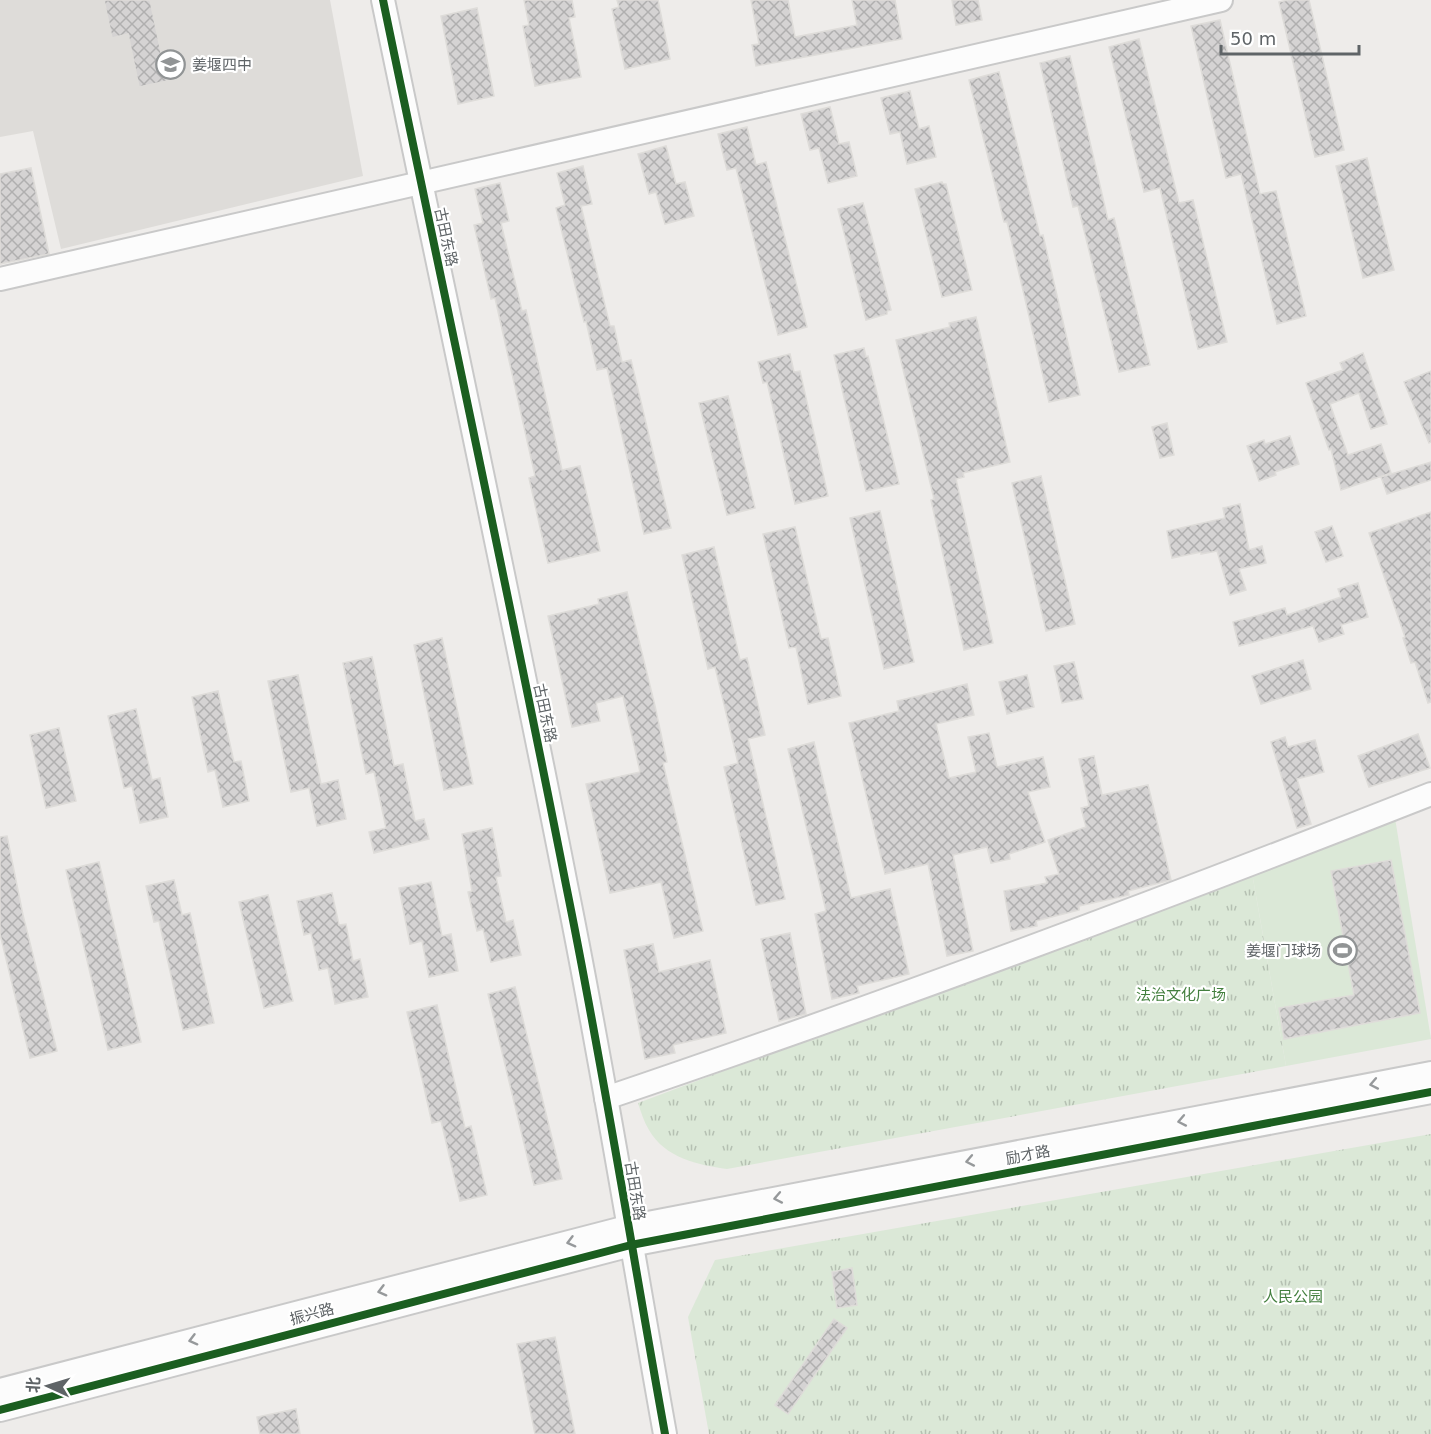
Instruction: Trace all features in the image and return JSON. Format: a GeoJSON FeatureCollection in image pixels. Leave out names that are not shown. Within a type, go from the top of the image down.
{"type":"FeatureCollection","features":[{"type":"Feature","properties":{"kind":"street","name":"古田东路"},"geometry":{"type":"LineString","coordinates":[[383,0],[567,885],[665,1434]]}},
{"type":"Feature","properties":{"kind":"street"},"geometry":{"type":"LineString","coordinates":[[0,279],[1221,0]]}},
{"type":"Feature","properties":{"kind":"street"},"geometry":{"type":"LineString","coordinates":[[606,1098],[751,1049],[1158,899],[1431,794]]}},
{"type":"Feature","properties":{"kind":"street","name":"励才路"},"geometry":{"type":"LineString","coordinates":[[629,1236],[1431,1073]]}},
{"type":"Feature","properties":{"kind":"street","name":"励才路"},"geometry":{"type":"LineString","coordinates":[[629,1236],[1431,1092]]}},
{"type":"Feature","properties":{"kind":"street","name":"振兴路"},"geometry":{"type":"LineString","coordinates":[[0,1390],[629,1236]]}},
{"type":"Feature","properties":{"kind":"street","name":"振兴路"},"geometry":{"type":"LineString","coordinates":[[0,1410],[629,1236]]}},
{"type":"Feature","properties":{"kind":"shaded area","name":"姜堰四中"},"geometry":{"type":"Polygon","coordinates":[[[0,0],[330,0],[363,176],[61,249],[33,131],[0,137],[0,0]]]}},
{"type":"Feature","properties":{"kind":"green space","name":"姜堰门球场"},"geometry":{"type":"Polygon","coordinates":[[[1395,818],[1431,1039],[1286,1066],[1252,873],[1395,818]]]}},
{"type":"Feature","properties":{"kind":"green space","name":"法治文化广场"},"geometry":{"type":"Polygon","coordinates":[[[1252,873],[1286,1066],[727,1169],[694,1162],[673,1154],[656,1140],[644,1120],[638,1103],[1252,873]]]}},
{"type":"Feature","properties":{"kind":"green space","name":"人民公园"},"geometry":{"type":"Polygon","coordinates":[[[1431,1134],[1431,1434],[709,1434],[688,1317],[715,1260],[1431,1134]]]}},
{"type":"Feature","properties":{"kind":"building"},"geometry":{"type":"Polygon","coordinates":[[[104,0],[150,0],[167,81],[139,87],[128,34],[112,38],[104,0]]]}},
{"type":"Feature","properties":{"kind":"building"},"geometry":{"type":"Polygon","coordinates":[[[524,0],[572,0],[575,17],[569,18],[581,77],[535,86],[523,26],[529,25],[524,0]]]}},
{"type":"Feature","properties":{"kind":"building"},"geometry":{"type":"Polygon","coordinates":[[[617,0],[658,0],[670,59],[625,69],[612,9],[619,7],[617,0]]]}},
{"type":"Feature","properties":{"kind":"building"},"geometry":{"type":"Polygon","coordinates":[[[751,0],[788,0],[795,37],[857,25],[852,0],[895,0],[902,39],[756,66],[752,45],[759,44],[751,0]]]}},
{"type":"Feature","properties":{"kind":"building"},"geometry":{"type":"Polygon","coordinates":[[[952,0],[978,0],[982,20],[956,25],[952,0]]]}},
{"type":"Feature","properties":{"kind":"building"},"geometry":{"type":"Polygon","coordinates":[[[1309,0],[1344,150],[1315,157],[1279,2],[1309,0]]]}},
{"type":"Feature","properties":{"kind":"building"},"geometry":{"type":"Polygon","coordinates":[[[477,8],[494,96],[458,104],[441,16],[477,8]]]}},
{"type":"Feature","properties":{"kind":"building"},"geometry":{"type":"Polygon","coordinates":[[[1220,20],[1260,194],[1276,191],[1306,316],[1277,324],[1241,174],[1226,178],[1191,26],[1220,20]]]}},
{"type":"Feature","properties":{"kind":"building"},"geometry":{"type":"Polygon","coordinates":[[[1139,39],[1179,203],[1193,200],[1227,342],[1198,349],[1160,188],[1144,192],[1109,47],[1139,39]]]}},
{"type":"Feature","properties":{"kind":"building"},"geometry":{"type":"Polygon","coordinates":[[[1070,56],[1108,220],[1114,218],[1150,365],[1119,372],[1078,206],[1073,207],[1040,63],[1070,56]]]}},
{"type":"Feature","properties":{"kind":"building"},"geometry":{"type":"Polygon","coordinates":[[[999,72],[1040,236],[1043,235],[1080,395],[1049,402],[1007,222],[1004,222],[969,80],[999,72]]]}},
{"type":"Feature","properties":{"kind":"building"},"geometry":{"type":"Polygon","coordinates":[[[910,91],[919,129],[929,126],[936,157],[907,164],[900,132],[890,134],[881,98],[910,91]]]}},
{"type":"Feature","properties":{"kind":"building"},"geometry":{"type":"Polygon","coordinates":[[[830,107],[839,144],[849,142],[857,176],[828,183],[819,148],[810,150],[801,114],[830,107]]]}},
{"type":"Feature","properties":{"kind":"building"},"geometry":{"type":"Polygon","coordinates":[[[747,127],[756,165],[766,162],[807,327],[778,335],[736,168],[727,170],[718,134],[747,127]]]}},
{"type":"Feature","properties":{"kind":"building"},"geometry":{"type":"Polygon","coordinates":[[[666,146],[676,184],[685,182],[694,216],[665,224],[656,192],[649,194],[638,154],[666,146]]]}},
{"type":"Feature","properties":{"kind":"building"},"geometry":{"type":"Polygon","coordinates":[[[1367,158],[1394,270],[1363,278],[1336,166],[1367,158]]]}},
{"type":"Feature","properties":{"kind":"building"},"geometry":{"type":"Polygon","coordinates":[[[583,166],[592,204],[581,206],[610,326],[614,326],[622,362],[631,360],[671,528],[644,534],[607,368],[597,370],[556,208],[565,205],[557,173],[583,166]]]}},
{"type":"Feature","properties":{"kind":"building"},"geometry":{"type":"Polygon","coordinates":[[[31,168],[49,254],[0,264],[0,174],[31,168]]]}},
{"type":"Feature","properties":{"kind":"building"},"geometry":{"type":"Polygon","coordinates":[[[942,182],[946,184],[972,290],[942,297],[915,189],[942,182]]]}},
{"type":"Feature","properties":{"kind":"building"},"geometry":{"type":"Polygon","coordinates":[[[500,183],[509,221],[501,223],[522,311],[526,310],[562,470],[580,466],[600,551],[548,563],[529,478],[535,476],[495,298],[491,299],[474,225],[483,223],[475,189],[500,183]]]}},
{"type":"Feature","properties":{"kind":"building"},"geometry":{"type":"Polygon","coordinates":[[[863,203],[891,310],[887,311],[887,314],[866,320],[838,209],[863,203]]]}},
{"type":"Feature","properties":{"kind":"building"},"geometry":{"type":"Polygon","coordinates":[[[976,317],[1010,462],[963,473],[964,477],[956,479],[993,643],[964,650],[931,500],[934,499],[896,340],[950,327],[949,323],[976,317]]]}},
{"type":"Feature","properties":{"kind":"building"},"geometry":{"type":"Polygon","coordinates":[[[864,348],[866,357],[868,356],[899,484],[866,491],[834,355],[864,348]]]}},
{"type":"Feature","properties":{"kind":"building"},"geometry":{"type":"Polygon","coordinates":[[[1363,353],[1387,424],[1371,429],[1359,393],[1330,404],[1348,455],[1381,444],[1391,473],[1341,490],[1331,449],[1329,450],[1306,383],[1343,370],[1340,363],[1363,353]]]}},
{"type":"Feature","properties":{"kind":"building"},"geometry":{"type":"Polygon","coordinates":[[[790,354],[794,372],[800,371],[828,496],[795,504],[767,382],[763,383],[758,362],[790,354]]]}},
{"type":"Feature","properties":{"kind":"building"},"geometry":{"type":"Polygon","coordinates":[[[1431,371],[1431,442],[1429,443],[1404,382],[1431,371]]]}},
{"type":"Feature","properties":{"kind":"building"},"geometry":{"type":"Polygon","coordinates":[[[728,396],[755,508],[727,515],[699,403],[728,396]]]}},
{"type":"Feature","properties":{"kind":"building"},"geometry":{"type":"Polygon","coordinates":[[[1167,423],[1174,455],[1160,458],[1152,427],[1167,423]]]}},
{"type":"Feature","properties":{"kind":"building"},"geometry":{"type":"Polygon","coordinates":[[[1290,436],[1299,464],[1275,472],[1276,475],[1259,481],[1247,446],[1264,440],[1265,444],[1290,436]]]}},
{"type":"Feature","properties":{"kind":"building"},"geometry":{"type":"Polygon","coordinates":[[[1431,462],[1431,480],[1387,494],[1381,477],[1431,462]]]}},
{"type":"Feature","properties":{"kind":"building"},"geometry":{"type":"Polygon","coordinates":[[[1041,476],[1075,624],[1046,631],[1012,483],[1041,476]]]}},
{"type":"Feature","properties":{"kind":"building"},"geometry":{"type":"Polygon","coordinates":[[[1240,504],[1249,550],[1262,546],[1266,563],[1239,569],[1246,590],[1230,595],[1217,551],[1172,558],[1167,531],[1225,518],[1223,508],[1240,504]]]}},
{"type":"Feature","properties":{"kind":"building"},"geometry":{"type":"Polygon","coordinates":[[[880,511],[914,662],[884,669],[850,518],[880,511]]]}},
{"type":"Feature","properties":{"kind":"building"},"geometry":{"type":"Polygon","coordinates":[[[1431,512],[1431,702],[1428,703],[1415,662],[1411,663],[1403,638],[1405,637],[1369,533],[1431,512]]]}},
{"type":"Feature","properties":{"kind":"building"},"geometry":{"type":"Polygon","coordinates":[[[1332,526],[1343,556],[1326,562],[1315,532],[1332,526]]]}},
{"type":"Feature","properties":{"kind":"building"},"geometry":{"type":"Polygon","coordinates":[[[795,527],[821,639],[828,638],[841,696],[808,704],[796,647],[789,648],[763,534],[795,527]]]}},
{"type":"Feature","properties":{"kind":"building"},"geometry":{"type":"Polygon","coordinates":[[[714,547],[740,660],[747,658],[765,735],[748,739],[785,899],[756,905],[724,767],[738,763],[715,667],[708,669],[682,555],[714,547]]]}},
{"type":"Feature","properties":{"kind":"building"},"geometry":{"type":"Polygon","coordinates":[[[1358,583],[1368,617],[1341,625],[1344,634],[1319,642],[1313,626],[1239,646],[1233,622],[1285,608],[1287,615],[1341,597],[1338,589],[1358,583]]]}},
{"type":"Feature","properties":{"kind":"building"},"geometry":{"type":"Polygon","coordinates":[[[627,592],[655,706],[667,762],[663,763],[703,931],[674,938],[661,882],[610,893],[586,784],[640,772],[623,696],[596,703],[600,721],[572,727],[548,616],[599,604],[598,599],[627,592]]]}},
{"type":"Feature","properties":{"kind":"building"},"geometry":{"type":"Polygon","coordinates":[[[442,638],[473,784],[444,790],[414,645],[442,638]]]}},
{"type":"Feature","properties":{"kind":"building"},"geometry":{"type":"Polygon","coordinates":[[[372,657],[394,766],[403,764],[415,821],[424,819],[429,839],[374,853],[369,832],[386,828],[374,772],[366,774],[343,663],[372,657]]]}},
{"type":"Feature","properties":{"kind":"building"},"geometry":{"type":"Polygon","coordinates":[[[1303,660],[1311,689],[1261,704],[1252,676],[1303,660]]]}},
{"type":"Feature","properties":{"kind":"building"},"geometry":{"type":"Polygon","coordinates":[[[1074,662],[1083,699],[1062,703],[1054,666],[1074,662]]]}},
{"type":"Feature","properties":{"kind":"building"},"geometry":{"type":"Polygon","coordinates":[[[298,675],[321,784],[338,780],[346,819],[317,826],[309,788],[291,792],[268,681],[298,675]]]}},
{"type":"Feature","properties":{"kind":"building"},"geometry":{"type":"Polygon","coordinates":[[[1027,675],[1034,707],[1007,714],[999,682],[1027,675]]]}},
{"type":"Feature","properties":{"kind":"building"},"geometry":{"type":"Polygon","coordinates":[[[967,684],[974,715],[936,724],[949,778],[976,772],[968,737],[989,733],[997,767],[1043,757],[1050,787],[1028,792],[1045,842],[1009,854],[1010,859],[991,863],[987,847],[953,855],[973,951],[947,956],[928,864],[885,874],[849,723],[899,711],[897,701],[967,684]]]}},
{"type":"Feature","properties":{"kind":"building"},"geometry":{"type":"Polygon","coordinates":[[[218,691],[234,762],[241,761],[249,801],[223,807],[215,770],[208,772],[192,697],[218,691]]]}},
{"type":"Feature","properties":{"kind":"building"},"geometry":{"type":"Polygon","coordinates":[[[136,709],[152,780],[160,778],[168,817],[140,823],[132,786],[124,788],[108,716],[136,709]]]}},
{"type":"Feature","properties":{"kind":"building"},"geometry":{"type":"Polygon","coordinates":[[[59,728],[76,801],[46,808],[30,735],[59,728]]]}},
{"type":"Feature","properties":{"kind":"building"},"geometry":{"type":"Polygon","coordinates":[[[1418,734],[1430,768],[1369,787],[1358,756],[1418,734]]]}},
{"type":"Feature","properties":{"kind":"building"},"geometry":{"type":"Polygon","coordinates":[[[1285,737],[1288,747],[1315,740],[1324,772],[1297,779],[1311,824],[1297,828],[1271,742],[1285,737]]]}},
{"type":"Feature","properties":{"kind":"building"},"geometry":{"type":"Polygon","coordinates":[[[814,742],[851,898],[890,889],[909,974],[857,986],[859,993],[832,999],[815,914],[826,911],[788,749],[814,742]]]}},
{"type":"Feature","properties":{"kind":"building"},"geometry":{"type":"Polygon","coordinates":[[[1094,756],[1102,795],[1148,785],[1171,880],[1128,891],[1129,895],[1079,906],[1079,910],[1036,921],[1037,926],[1011,931],[1004,891],[1047,883],[1045,877],[1059,874],[1048,840],[1086,827],[1081,808],[1089,806],[1079,759],[1094,756]]]}},
{"type":"Feature","properties":{"kind":"building"},"geometry":{"type":"Polygon","coordinates":[[[492,828],[501,876],[496,877],[506,922],[513,920],[521,955],[491,962],[483,929],[477,931],[468,892],[472,891],[462,834],[492,828]]]}},
{"type":"Feature","properties":{"kind":"building"},"geometry":{"type":"Polygon","coordinates":[[[7,836],[23,915],[57,1051],[30,1058],[0,934],[0,837],[7,836]]]}},
{"type":"Feature","properties":{"kind":"building"},"geometry":{"type":"Polygon","coordinates":[[[1391,860],[1420,1013],[1284,1039],[1279,1008],[1354,995],[1331,871],[1391,860]]]}},
{"type":"Feature","properties":{"kind":"building"},"geometry":{"type":"Polygon","coordinates":[[[99,862],[141,1042],[108,1050],[66,870],[99,862]]]}},
{"type":"Feature","properties":{"kind":"building"},"geometry":{"type":"Polygon","coordinates":[[[174,880],[182,915],[190,913],[214,1023],[183,1030],[159,921],[154,922],[146,886],[174,880]]]}},
{"type":"Feature","properties":{"kind":"building"},"geometry":{"type":"Polygon","coordinates":[[[431,882],[442,936],[451,934],[458,971],[429,977],[422,941],[410,944],[399,888],[431,882]]]}},
{"type":"Feature","properties":{"kind":"building"},"geometry":{"type":"Polygon","coordinates":[[[332,893],[339,925],[346,924],[353,961],[360,959],[368,997],[335,1004],[328,968],[319,970],[311,933],[304,935],[297,901],[332,893]]]}},
{"type":"Feature","properties":{"kind":"building"},"geometry":{"type":"Polygon","coordinates":[[[268,895],[293,1001],[264,1008],[239,902],[268,895]]]}},
{"type":"Feature","properties":{"kind":"building"},"geometry":{"type":"Polygon","coordinates":[[[790,933],[806,1014],[779,1021],[761,939],[790,933]]]}},
{"type":"Feature","properties":{"kind":"building"},"geometry":{"type":"Polygon","coordinates":[[[653,944],[659,972],[710,960],[726,1033],[673,1045],[675,1053],[645,1059],[624,950],[653,944]]]}},
{"type":"Feature","properties":{"kind":"building"},"geometry":{"type":"Polygon","coordinates":[[[515,987],[562,1179],[534,1185],[488,994],[515,987]]]}},
{"type":"Feature","properties":{"kind":"building"},"geometry":{"type":"Polygon","coordinates":[[[437,1005],[465,1128],[471,1126],[487,1195],[460,1201],[441,1121],[432,1123],[407,1012],[437,1005]]]}},
{"type":"Feature","properties":{"kind":"building"},"geometry":{"type":"Polygon","coordinates":[[[852,1268],[857,1305],[837,1308],[832,1272],[852,1268]]]}},
{"type":"Feature","properties":{"kind":"building"},"geometry":{"type":"Polygon","coordinates":[[[834,1319],[847,1328],[788,1414],[775,1405],[834,1319]]]}},
{"type":"Feature","properties":{"kind":"building"},"geometry":{"type":"Polygon","coordinates":[[[555,1337],[575,1434],[535,1434],[517,1344],[555,1337]]]}},
{"type":"Feature","properties":{"kind":"building"},"geometry":{"type":"Polygon","coordinates":[[[296,1409],[300,1434],[260,1434],[257,1417],[296,1409]]]}},
{"type":"Feature","properties":{"kind":"cycle path"},"geometry":{"type":"LineString","coordinates":[[383,0],[522,663],[580,953],[665,1434]]}},
{"type":"Feature","properties":{"kind":"cycle path"},"geometry":{"type":"LineString","coordinates":[[0,1410],[631,1245],[1431,1092]]}},
{"type":"Feature","properties":{"kind":"place","name":"姜堰四中"},"geometry":{"type":"Point","coordinates":[171,65]}},
{"type":"Feature","properties":{"kind":"place","name":"姜堰门球场"},"geometry":{"type":"Point","coordinates":[1342,951]}}]}
